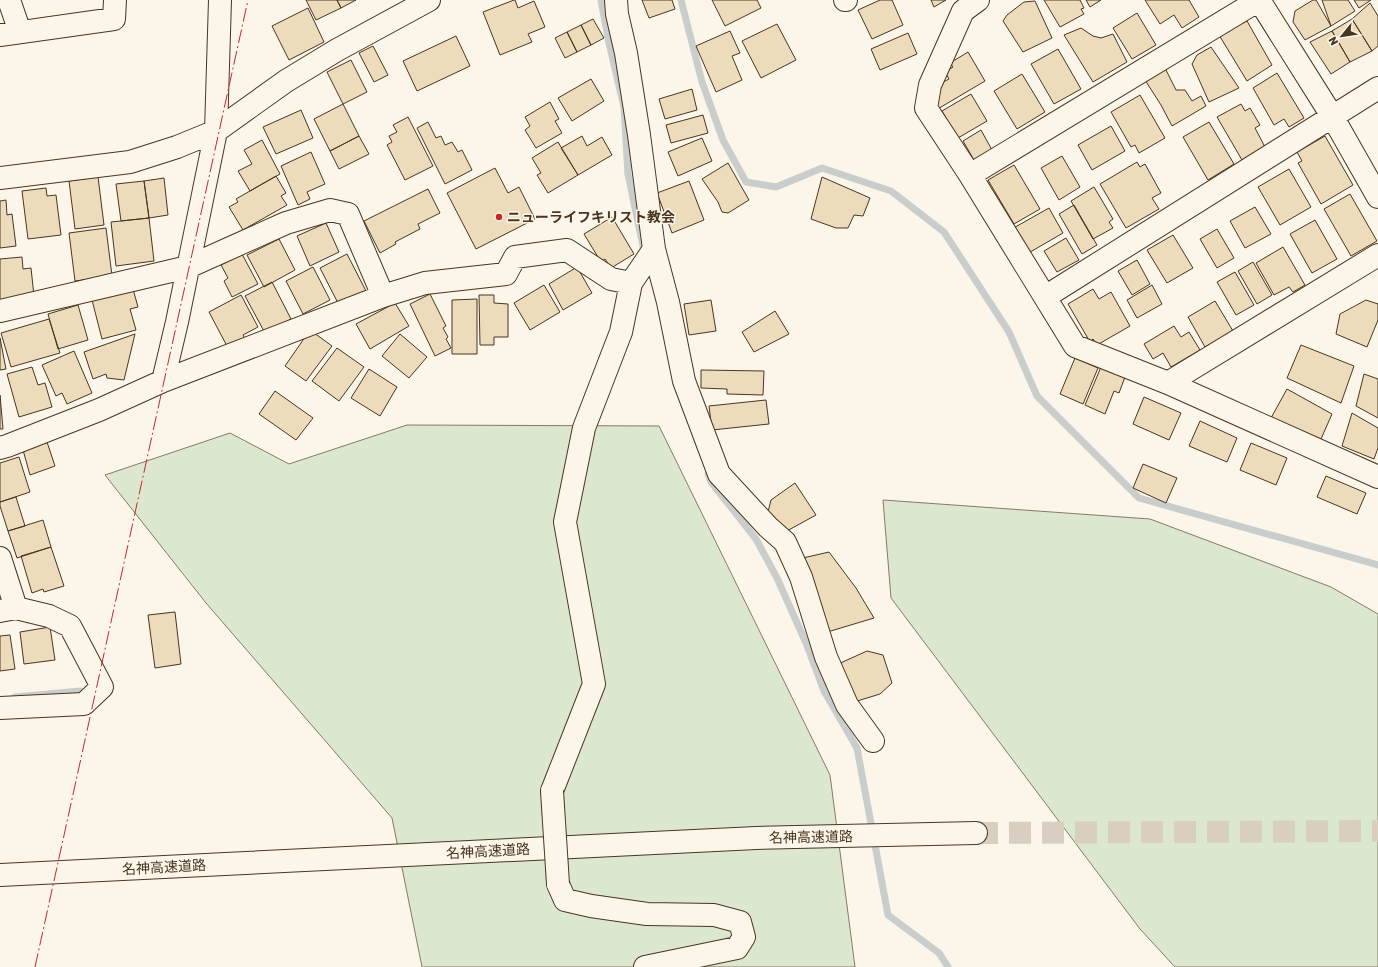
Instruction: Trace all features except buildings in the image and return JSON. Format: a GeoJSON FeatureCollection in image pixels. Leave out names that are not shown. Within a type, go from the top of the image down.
{"type":"FeatureCollection","features":[{"type":"Feature","properties":{"kind":"main road"},"geometry":{"type":"LineString","coordinates":[[9,0],[10,33],[114,19],[115,0]]}},
{"type":"Feature","properties":{"kind":"main road"},"geometry":{"type":"LineString","coordinates":[[163,381],[216,131],[220,0]]}},
{"type":"Feature","properties":{"kind":"main road"},"geometry":{"type":"LineString","coordinates":[[0,178],[130,162],[177,147],[216,131],[286,81],[337,50],[429,0]]}},
{"type":"Feature","properties":{"kind":"main road"},"geometry":{"type":"LineString","coordinates":[[616,0],[639,135],[653,250],[668,302],[684,381],[719,474],[768,528],[785,542],[801,577],[829,664],[847,705],[873,741]]}},
{"type":"Feature","properties":{"kind":"main road"},"geometry":{"type":"LineString","coordinates":[[978,0],[963,11],[930,85],[926,108],[970,175],[1075,346],[1168,383],[1378,477]]}},
{"type":"Feature","properties":{"kind":"main road"},"geometry":{"type":"LineString","coordinates":[[970,175],[1266,2],[1378,197]]}},
{"type":"Feature","properties":{"kind":"main road"},"geometry":{"type":"LineString","coordinates":[[1045,297],[1378,88]]}},
{"type":"Feature","properties":{"kind":"main road"},"geometry":{"type":"LineString","coordinates":[[0,311],[188,267],[286,223],[330,210],[348,214],[383,296]]}},
{"type":"Feature","properties":{"kind":"main road"},"geometry":{"type":"LineString","coordinates":[[0,448],[99,410],[163,381],[383,296],[425,283],[506,274],[515,257],[567,250],[611,279],[636,276]]}},
{"type":"Feature","properties":{"kind":"main road"},"geometry":{"type":"LineString","coordinates":[[645,967],[737,948],[744,937],[740,922],[714,914],[647,914],[591,906],[565,900],[558,884],[552,791],[594,684],[565,522],[584,428],[621,332],[636,276],[653,250]]}},
{"type":"Feature","properties":{"kind":"main road"},"geometry":{"type":"LineString","coordinates":[[1168,383],[1378,255]]}},
{"type":"Feature","properties":{"kind":"main road"},"geometry":{"type":"LineString","coordinates":[[0,558],[8,610],[49,616],[70,626],[102,687],[84,704],[0,708]]}},
{"type":"Feature","properties":{"kind":"main road","name":"名神高速道路"},"geometry":{"type":"LineString","coordinates":[[0,875],[756,838],[976,833]]}},
{"type":"Feature","properties":{"kind":"green space"},"geometry":{"type":"Polygon","coordinates":[[[407,425],[659,426],[830,775],[855,967],[422,967],[392,818],[206,603],[105,475],[230,433],[289,464],[407,425]]]}},
{"type":"Feature","properties":{"kind":"green space"},"geometry":{"type":"Polygon","coordinates":[[[883,500],[1150,519],[1331,587],[1378,614],[1378,967],[1175,967],[1140,929],[891,598],[883,500]]]}},
{"type":"Feature","properties":{"kind":"waterway"},"geometry":{"type":"LineString","coordinates":[[601,0],[609,43],[624,107],[628,174],[644,251]]}},
{"type":"Feature","properties":{"kind":"waterway"},"geometry":{"type":"LineString","coordinates":[[681,0],[702,82],[723,140],[746,182],[776,187],[822,168],[891,191],[944,232],[1009,332],[1037,396],[1139,498],[1378,565]]}},
{"type":"Feature","properties":{"kind":"waterway"},"geometry":{"type":"LineString","coordinates":[[708,474],[711,482],[756,539],[777,578],[806,643],[824,691],[857,748],[888,915],[939,953],[948,967]]}},
{"type":"Feature","properties":{"kind":"waterway"},"geometry":{"type":"LineString","coordinates":[[15,697],[80,691]]}},
{"type":"Feature","properties":{"kind":"tunnel"},"geometry":{"type":"LineString","coordinates":[[976,833],[1378,831]]}},
{"type":"Feature","properties":{"kind":"power"},"geometry":{"type":"LineString","coordinates":[[35,967],[248,0]]}},
{"type":"Feature","properties":{"kind":"place","name":"ニューライフキリスト教会"},"geometry":{"type":"Point","coordinates":[499,217]}}]}
